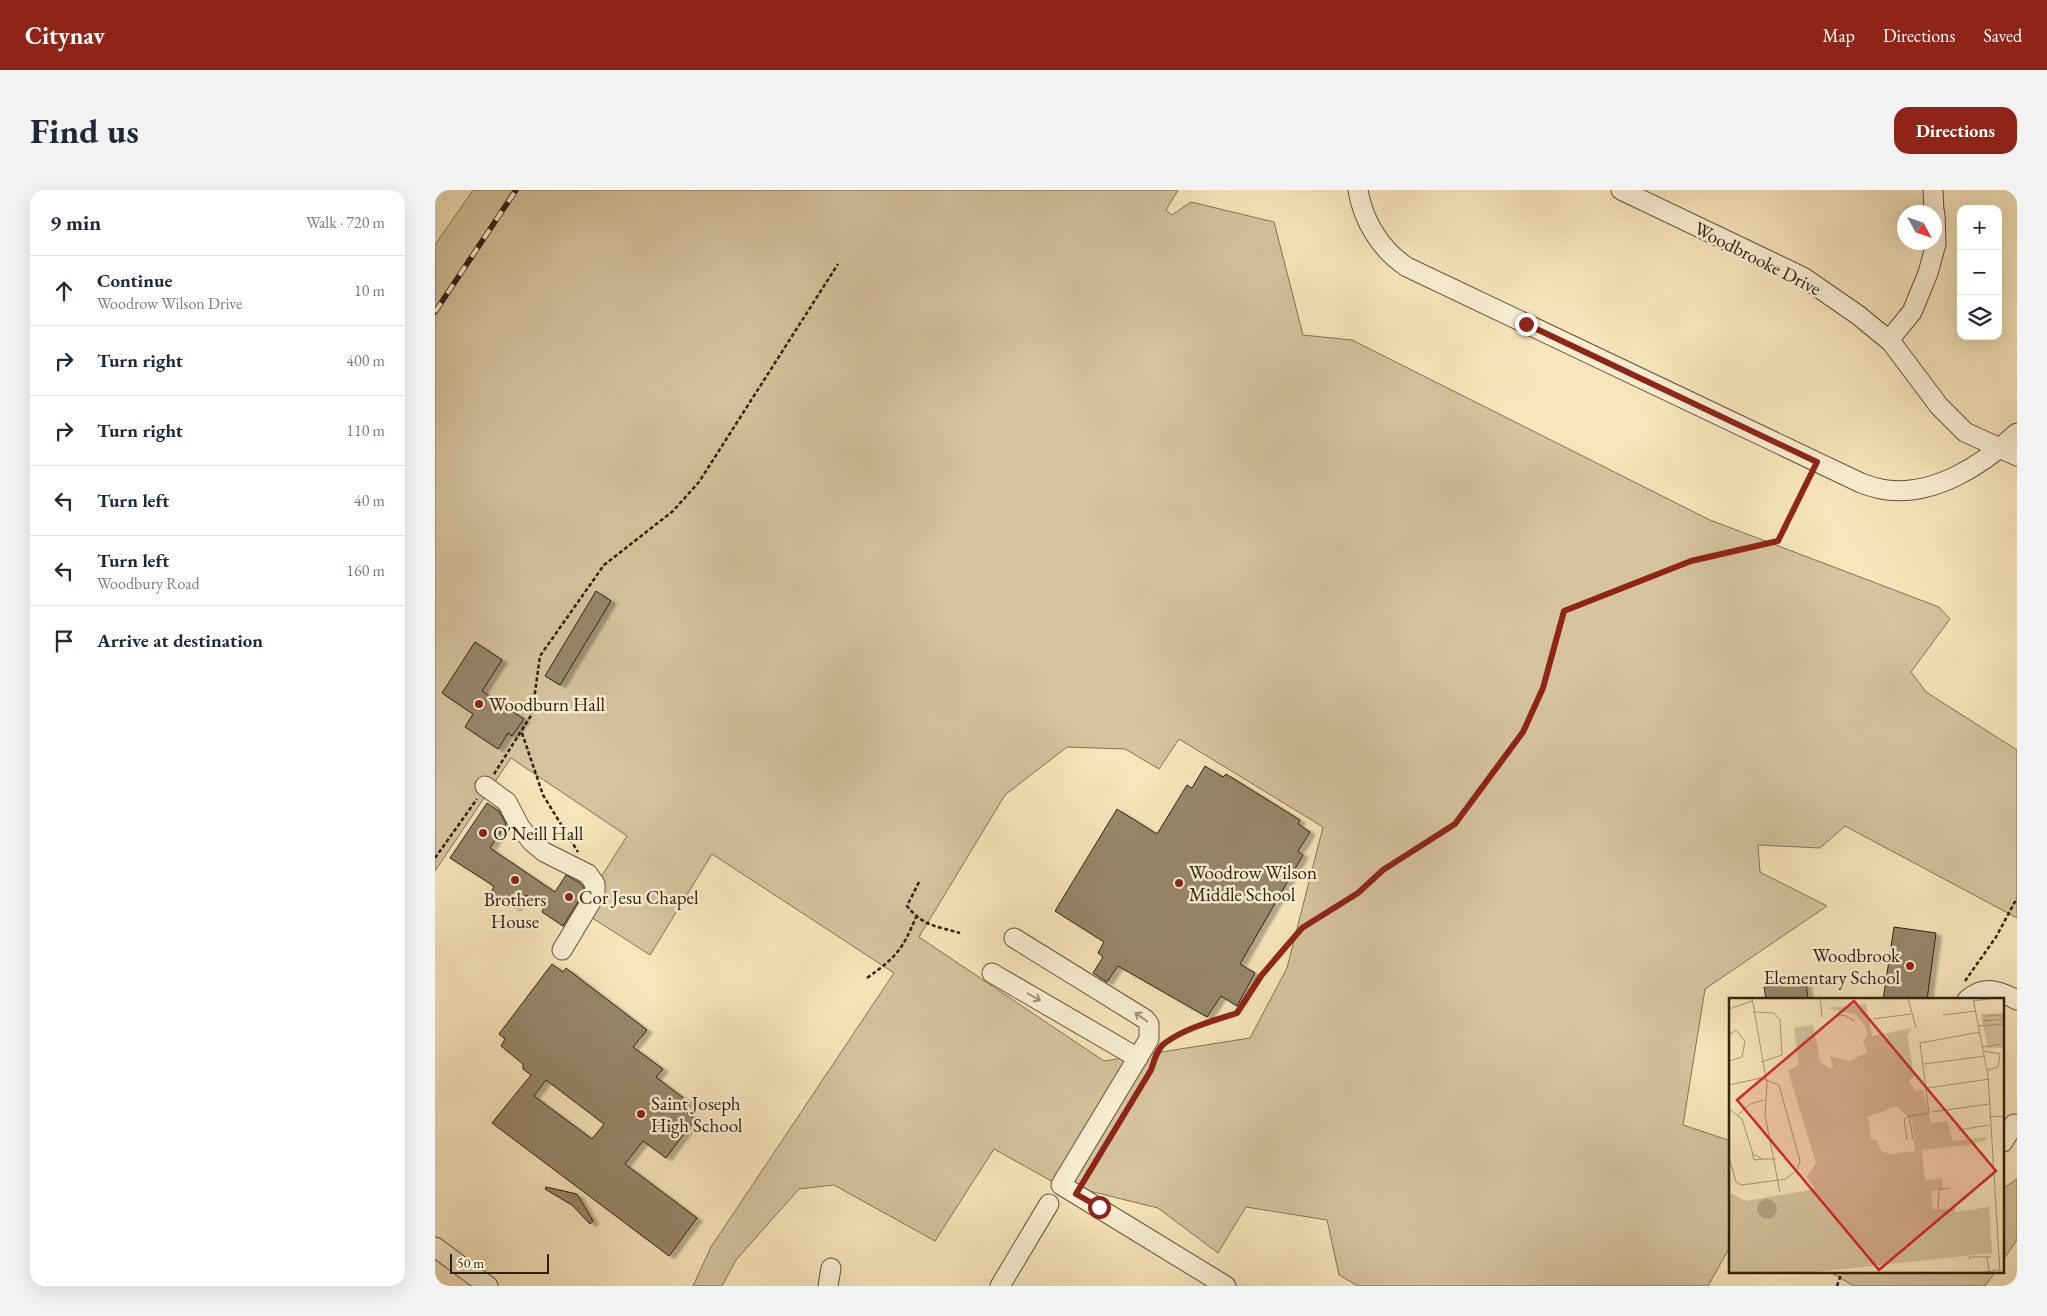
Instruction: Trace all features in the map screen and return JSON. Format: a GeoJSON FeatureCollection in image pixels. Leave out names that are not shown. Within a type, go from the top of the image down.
{"type":"FeatureCollection","features":[{"type":"Feature","properties":{"kind":"street"},"geometry":{"type":"LineString","coordinates":[[1358,190],[1367,222],[1392,257],[1407,268],[1861,484],[1887,490],[1906,490],[1934,484],[1959,475],[1999,449],[2017,433]]}},
{"type":"Feature","properties":{"kind":"street","name":"Woodbrooke Drive"},"geometry":{"type":"LineString","coordinates":[[1621,190],[1803,277],[1858,314],[1889,340],[1939,406],[1965,432],[2017,456]]}},
{"type":"Feature","properties":{"kind":"street"},"geometry":{"type":"LineString","coordinates":[[1933,190],[1934,205]]}},
{"type":"Feature","properties":{"kind":"street"},"geometry":{"type":"LineString","coordinates":[[1889,340],[1912,312],[1928,273],[1934,250]]}},
{"type":"Feature","properties":{"kind":"street"},"geometry":{"type":"LineString","coordinates":[[485,786],[507,802],[520,827],[532,842],[544,852],[587,874],[595,884],[595,895],[562,950]]}},
{"type":"Feature","properties":{"kind":"street"},"geometry":{"type":"LineString","coordinates":[[1014,938],[1145,1019],[1149,1024],[1146,1059],[1061,1185],[1226,1286]]}},
{"type":"Feature","properties":{"kind":"street"},"geometry":{"type":"LineString","coordinates":[[992,973],[1146,1059]]}},
{"type":"Feature","properties":{"kind":"street"},"geometry":{"type":"LineString","coordinates":[[1964,993],[1983,989],[2000,991],[2017,1000]]}},
{"type":"Feature","properties":{"kind":"street"},"geometry":{"type":"LineString","coordinates":[[2005,1137],[2012,1121]]}},
{"type":"Feature","properties":{"kind":"street"},"geometry":{"type":"LineString","coordinates":[[1000,1286],[1049,1204]]}},
{"type":"Feature","properties":{"kind":"street"},"geometry":{"type":"LineString","coordinates":[[435,1247],[488,1286]]}},
{"type":"Feature","properties":{"kind":"street"},"geometry":{"type":"LineString","coordinates":[[828,1286],[831,1268]]}},
{"type":"Feature","properties":{"kind":"path"},"geometry":{"type":"LineString","coordinates":[[435,858],[522,732],[532,714],[540,656],[604,565],[673,511],[699,482],[838,264]]}},
{"type":"Feature","properties":{"kind":"path"},"geometry":{"type":"LineString","coordinates":[[1159,1051],[1163,1043],[1208,1022],[1237,1013],[1261,976],[1302,928],[1358,893],[1383,870],[1455,824],[1523,732],[1543,688],[1564,611],[1691,561],[1778,541],[1817,462]]}},
{"type":"Feature","properties":{"kind":"path"},"geometry":{"type":"LineString","coordinates":[[522,732],[543,794],[581,858]]}},
{"type":"Feature","properties":{"kind":"path"},"geometry":{"type":"LineString","coordinates":[[919,882],[907,906],[916,917],[960,933]]}},
{"type":"Feature","properties":{"kind":"path"},"geometry":{"type":"LineString","coordinates":[[1964,993],[2017,898]]}},
{"type":"Feature","properties":{"kind":"path"},"geometry":{"type":"LineString","coordinates":[[867,978],[895,957],[904,945],[916,917]]}},
{"type":"Feature","properties":{"kind":"path"},"geometry":{"type":"LineString","coordinates":[[1106,1143],[1151,1070],[1146,1059]]}},
{"type":"Feature","properties":{"kind":"path"},"geometry":{"type":"LineString","coordinates":[[1837,1286],[1841,1274]]}},
{"type":"Feature","properties":{"kind":"shaded area"},"geometry":{"type":"Polygon","coordinates":[[[473,190],[1178,190],[1166,210],[1172,215],[1191,202],[1274,222],[1303,335],[1352,340],[1710,520],[1939,607],[1950,619],[1911,672],[1926,692],[2017,750],[2017,918],[1845,826],[1820,848],[1758,845],[1760,872],[1827,906],[1705,989],[1683,1125],[1729,1140],[1729,1249],[1708,1286],[1358,1286],[1339,1275],[1327,1220],[1246,1207],[1218,1253],[1158,1208],[1053,1182],[994,1149],[935,1241],[834,1185],[799,1189],[736,1260],[722,1286],[693,1286],[711,1247],[894,973],[712,854],[650,955],[580,910],[627,836],[511,758],[435,871],[435,245],[473,190]],[[1179,739],[1159,769],[1125,749],[1067,747],[1005,795],[919,937],[1104,1061],[1250,1038],[1287,968],[1323,827],[1179,739]]]}},
{"type":"Feature","properties":{"kind":"shaded area"},"geometry":{"type":"Polygon","coordinates":[[[2017,1179],[2017,1240],[2005,1257],[2005,1188],[2017,1179]]]}},
{"type":"Feature","properties":{"kind":"shaded area"},"geometry":{"type":"Polygon","coordinates":[[[1833,1274],[1994,1274],[1985,1286],[1854,1286],[1833,1274]]]}},
{"type":"Feature","properties":{"kind":"building"},"geometry":{"type":"Polygon","coordinates":[[[596,591],[611,601],[560,685],[545,676],[596,591]]]}},
{"type":"Feature","properties":{"kind":"building","name":"Woodburn Hall"},"geometry":{"type":"Polygon","coordinates":[[[475,642],[502,660],[482,691],[524,719],[512,736],[508,733],[498,749],[465,727],[473,714],[442,693],[475,642]]]}},
{"type":"Feature","properties":{"kind":"building","name":"Woodrow Wilson Middle School"},"geometry":{"type":"Polygon","coordinates":[[[1205,766],[1223,777],[1226,774],[1300,820],[1298,824],[1310,832],[1298,851],[1303,855],[1240,964],[1255,973],[1237,1006],[1221,996],[1207,1017],[1118,966],[1107,982],[1093,973],[1103,957],[1098,953],[1104,942],[1055,911],[1117,809],[1157,834],[1187,785],[1192,788],[1205,766]]]}},
{"type":"Feature","properties":{"kind":"building"},"geometry":{"type":"Polygon","coordinates":[[[487,803],[499,811],[506,824],[490,848],[555,892],[566,875],[580,883],[584,888],[584,892],[563,926],[542,912],[544,907],[526,895],[520,905],[518,904],[515,908],[491,892],[494,887],[489,883],[450,858],[487,803]]]}},
{"type":"Feature","properties":{"kind":"building","name":"Woodbrook Elementary School"},"geometry":{"type":"Polygon","coordinates":[[[1894,927],[1936,933],[1927,998],[1883,998],[1894,927]]]}},
{"type":"Feature","properties":{"kind":"building","name":"Saint Joseph High School"},"geometry":{"type":"Polygon","coordinates":[[[552,964],[563,972],[566,968],[647,1030],[633,1047],[663,1069],[656,1077],[690,1103],[685,1110],[695,1119],[666,1158],[643,1141],[625,1164],[697,1218],[669,1256],[492,1123],[531,1075],[523,1069],[523,1064],[501,1046],[505,1039],[499,1034],[552,964]],[[546,1080],[534,1096],[592,1139],[604,1124],[546,1080]]]}},
{"type":"Feature","properties":{"kind":"building","name":"Woodbrook Elementary School"},"geometry":{"type":"Polygon","coordinates":[[[1806,982],[1808,998],[1766,998],[1764,987],[1806,982]]]}},
{"type":"Feature","properties":{"kind":"building"},"geometry":{"type":"Polygon","coordinates":[[[546,1187],[577,1194],[593,1221],[590,1224],[572,1205],[545,1189],[546,1187]]]}},
{"type":"Feature","properties":{"kind":"railway"},"geometry":{"type":"LineString","coordinates":[[435,312],[516,190]]}},
{"type":"Feature","properties":{"kind":"place","name":"Woodburn Hall"},"geometry":{"type":"Point","coordinates":[479,704]}},
{"type":"Feature","properties":{"kind":"place","name":"O'Neill Hall"},"geometry":{"type":"Point","coordinates":[483,833]}},
{"type":"Feature","properties":{"kind":"place","name":"Brothers House"},"geometry":{"type":"Point","coordinates":[515,880]}},
{"type":"Feature","properties":{"kind":"place","name":"Woodrow Wilson Middle School"},"geometry":{"type":"Point","coordinates":[1179,883]}},
{"type":"Feature","properties":{"kind":"place","name":"Cor Jesu Chapel"},"geometry":{"type":"Point","coordinates":[569,897]}},
{"type":"Feature","properties":{"kind":"place","name":"Woodbrook Elementary School"},"geometry":{"type":"Point","coordinates":[1910,966]}},
{"type":"Feature","properties":{"kind":"place","name":"Saint Joseph High School"},"geometry":{"type":"Point","coordinates":[641,1114]}},
{"type":"Feature","properties":{"kind":"route"},"geometry":{"type":"LineString","coordinates":[[1099,1207],[1076,1194],[1151,1070],[1163,1043],[1208,1022],[1237,1013],[1261,976],[1302,928],[1358,893],[1383,870],[1455,824],[1523,732],[1543,688],[1564,611],[1691,561],[1778,541],[1817,462],[1526,324]]}}]}
